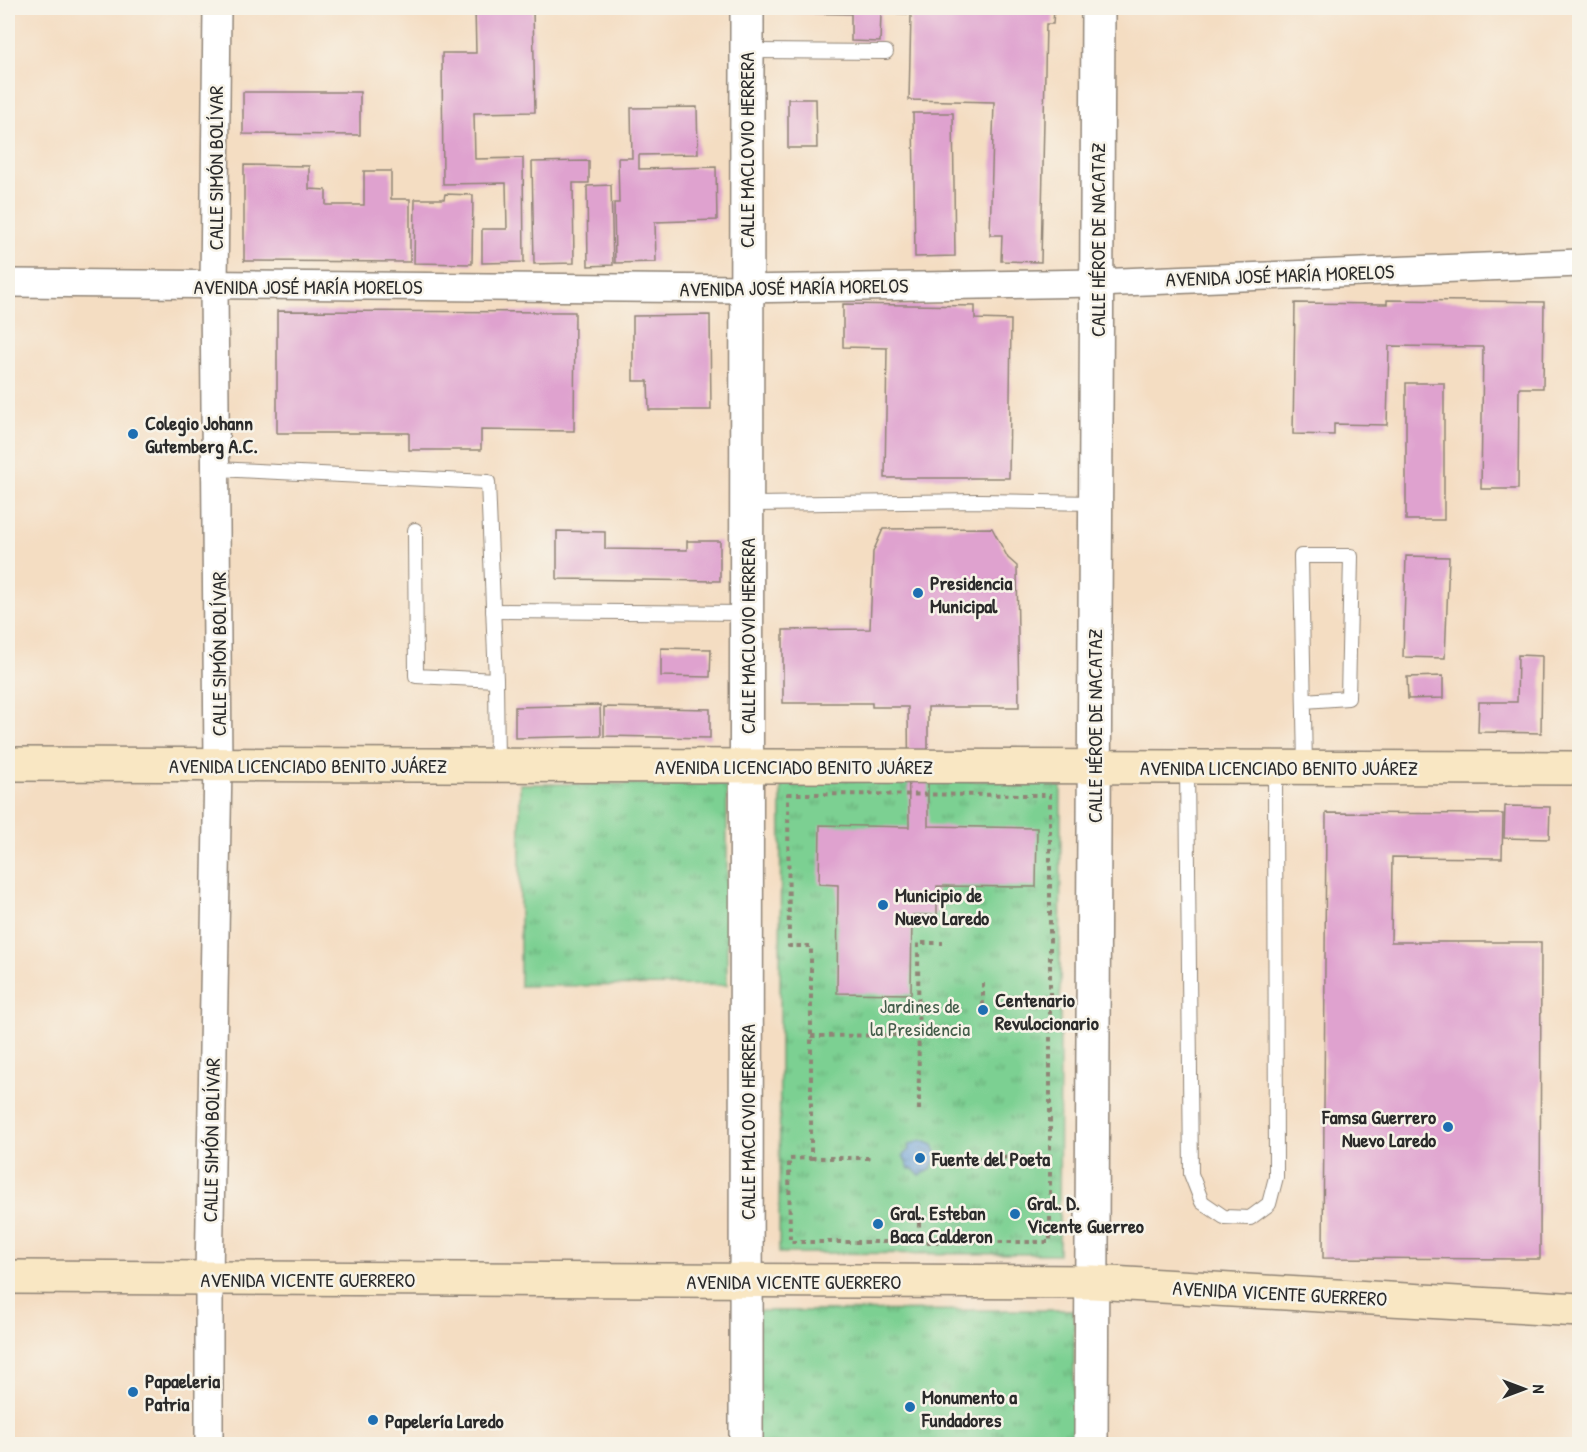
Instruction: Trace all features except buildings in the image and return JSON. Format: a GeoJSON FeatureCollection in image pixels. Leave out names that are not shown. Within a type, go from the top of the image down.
{"type":"FeatureCollection","features":[{"type":"Feature","properties":{"kind":"main road","name":"AVENIDA LICENCIADO BENITO JUÁREZ"},"geometry":{"type":"LineString","coordinates":[[8,764],[1580,768]]}},
{"type":"Feature","properties":{"kind":"main road","name":"AVENIDA VICENTE GUERRERO"},"geometry":{"type":"LineString","coordinates":[[8,1277],[1093,1282],[1580,1310]]}},
{"type":"Feature","properties":{"kind":"street","name":"CALLE SIMÓN BOLÍVAR"},"geometry":{"type":"LineString","coordinates":[[209,1444],[209,1278],[218,764],[214,286],[217,8]]}},
{"type":"Feature","properties":{"kind":"street","name":"CALLE MACLOVIO HERRERA"},"geometry":{"type":"LineString","coordinates":[[746,1444],[745,289],[747,8]]}},
{"type":"Feature","properties":{"kind":"street","name":"CALLE HÉROE DE NACATAZ"},"geometry":{"type":"LineString","coordinates":[[1091,1444],[1098,8]]}},
{"type":"Feature","properties":{"kind":"street","name":"AVENIDA JOSÉ MARÍA MORELOS"},"geometry":{"type":"LineString","coordinates":[[8,283],[745,289],[1096,283],[1580,263]]}},
{"type":"Feature","properties":{"kind":"lane"},"geometry":{"type":"LineString","coordinates":[[747,51],[886,52]]}},
{"type":"Feature","properties":{"kind":"lane"},"geometry":{"type":"LineString","coordinates":[[217,469],[488,482],[497,765]]}},
{"type":"Feature","properties":{"kind":"lane"},"geometry":{"type":"LineString","coordinates":[[746,504],[968,501],[1095,503]]}},
{"type":"Feature","properties":{"kind":"lane"},"geometry":{"type":"LineString","coordinates":[[415,530],[416,676],[496,680]]}},
{"type":"Feature","properties":{"kind":"lane"},"geometry":{"type":"LineString","coordinates":[[1187,767],[1191,1174],[1202,1202],[1224,1217],[1250,1218],[1269,1204],[1276,1178],[1290,767],[1304,701],[1301,556],[1351,556],[1348,698],[1304,701]]}},
{"type":"Feature","properties":{"kind":"lane"},"geometry":{"type":"LineString","coordinates":[[493,611],[746,613]]}},
{"type":"Feature","properties":{"kind":"path"},"geometry":{"type":"LineString","coordinates":[[811,1158],[811,946],[789,946],[788,794],[1050,795],[1050,1242],[790,1242],[789,1159],[872,1158]]}},
{"type":"Feature","properties":{"kind":"path"},"geometry":{"type":"LineString","coordinates":[[919,1110],[918,943],[944,943]]}},
{"type":"Feature","properties":{"kind":"path"},"geometry":{"type":"LineString","coordinates":[[983,983],[983,1010]]}},
{"type":"Feature","properties":{"kind":"path"},"geometry":{"type":"LineString","coordinates":[[811,1036],[919,1035]]}},
{"type":"Feature","properties":{"kind":"path"},"geometry":{"type":"LineString","coordinates":[[966,1158],[1050,1157]]}},
{"type":"Feature","properties":{"kind":"path"},"geometry":{"type":"LineString","coordinates":[[919,1204],[919,1243]]}},
{"type":"Feature","properties":{"kind":"green space","name":"Jardines de la Presidencia"},"geometry":{"type":"Polygon","coordinates":[[[781,780],[1061,781],[1059,1254],[779,1253],[781,780]]]}},
{"type":"Feature","properties":{"kind":"green space"},"geometry":{"type":"Polygon","coordinates":[[[520,784],[727,784],[727,985],[520,986],[520,784]]]}},
{"type":"Feature","properties":{"kind":"green space"},"geometry":{"type":"Polygon","coordinates":[[[1074,1310],[1074,1444],[756,1444],[756,1311],[1074,1310]]]}},
{"type":"Feature","properties":{"kind":"water"},"geometry":{"type":"Polygon","coordinates":[[[921,1140],[933,1145],[939,1159],[932,1165],[932,1169],[920,1175],[913,1169],[909,1169],[903,1155],[909,1150],[909,1145],[921,1140]]]}},
{"type":"Feature","properties":{"kind":"place","name":"Colegio Johann Gutemberg A.C."},"geometry":{"type":"Point","coordinates":[133,434]}},
{"type":"Feature","properties":{"kind":"place","name":"Presidencia Municipal"},"geometry":{"type":"Point","coordinates":[918,593]}},
{"type":"Feature","properties":{"kind":"place","name":"Municipio de Nuevo Laredo"},"geometry":{"type":"Point","coordinates":[883,905]}},
{"type":"Feature","properties":{"kind":"place","name":"Centenario Revulocionario"},"geometry":{"type":"Point","coordinates":[983,1010]}},
{"type":"Feature","properties":{"kind":"place","name":"Famsa Guerrero Nuevo Laredo"},"geometry":{"type":"Point","coordinates":[1448,1127]}},
{"type":"Feature","properties":{"kind":"place","name":"Fuente del Poeta"},"geometry":{"type":"Point","coordinates":[920,1158]}},
{"type":"Feature","properties":{"kind":"place","name":"Gral. D. Vicente Guerreo"},"geometry":{"type":"Point","coordinates":[1015,1214]}},
{"type":"Feature","properties":{"kind":"place","name":"Gral. Esteban Baca Calderon"},"geometry":{"type":"Point","coordinates":[878,1224]}},
{"type":"Feature","properties":{"kind":"place","name":"Papaeleria Patria"},"geometry":{"type":"Point","coordinates":[133,1392]}},
{"type":"Feature","properties":{"kind":"place","name":"Monumento a Fundadores"},"geometry":{"type":"Point","coordinates":[910,1407]}},
{"type":"Feature","properties":{"kind":"place","name":"Papelería Laredo"},"geometry":{"type":"Point","coordinates":[373,1420]}}]}
